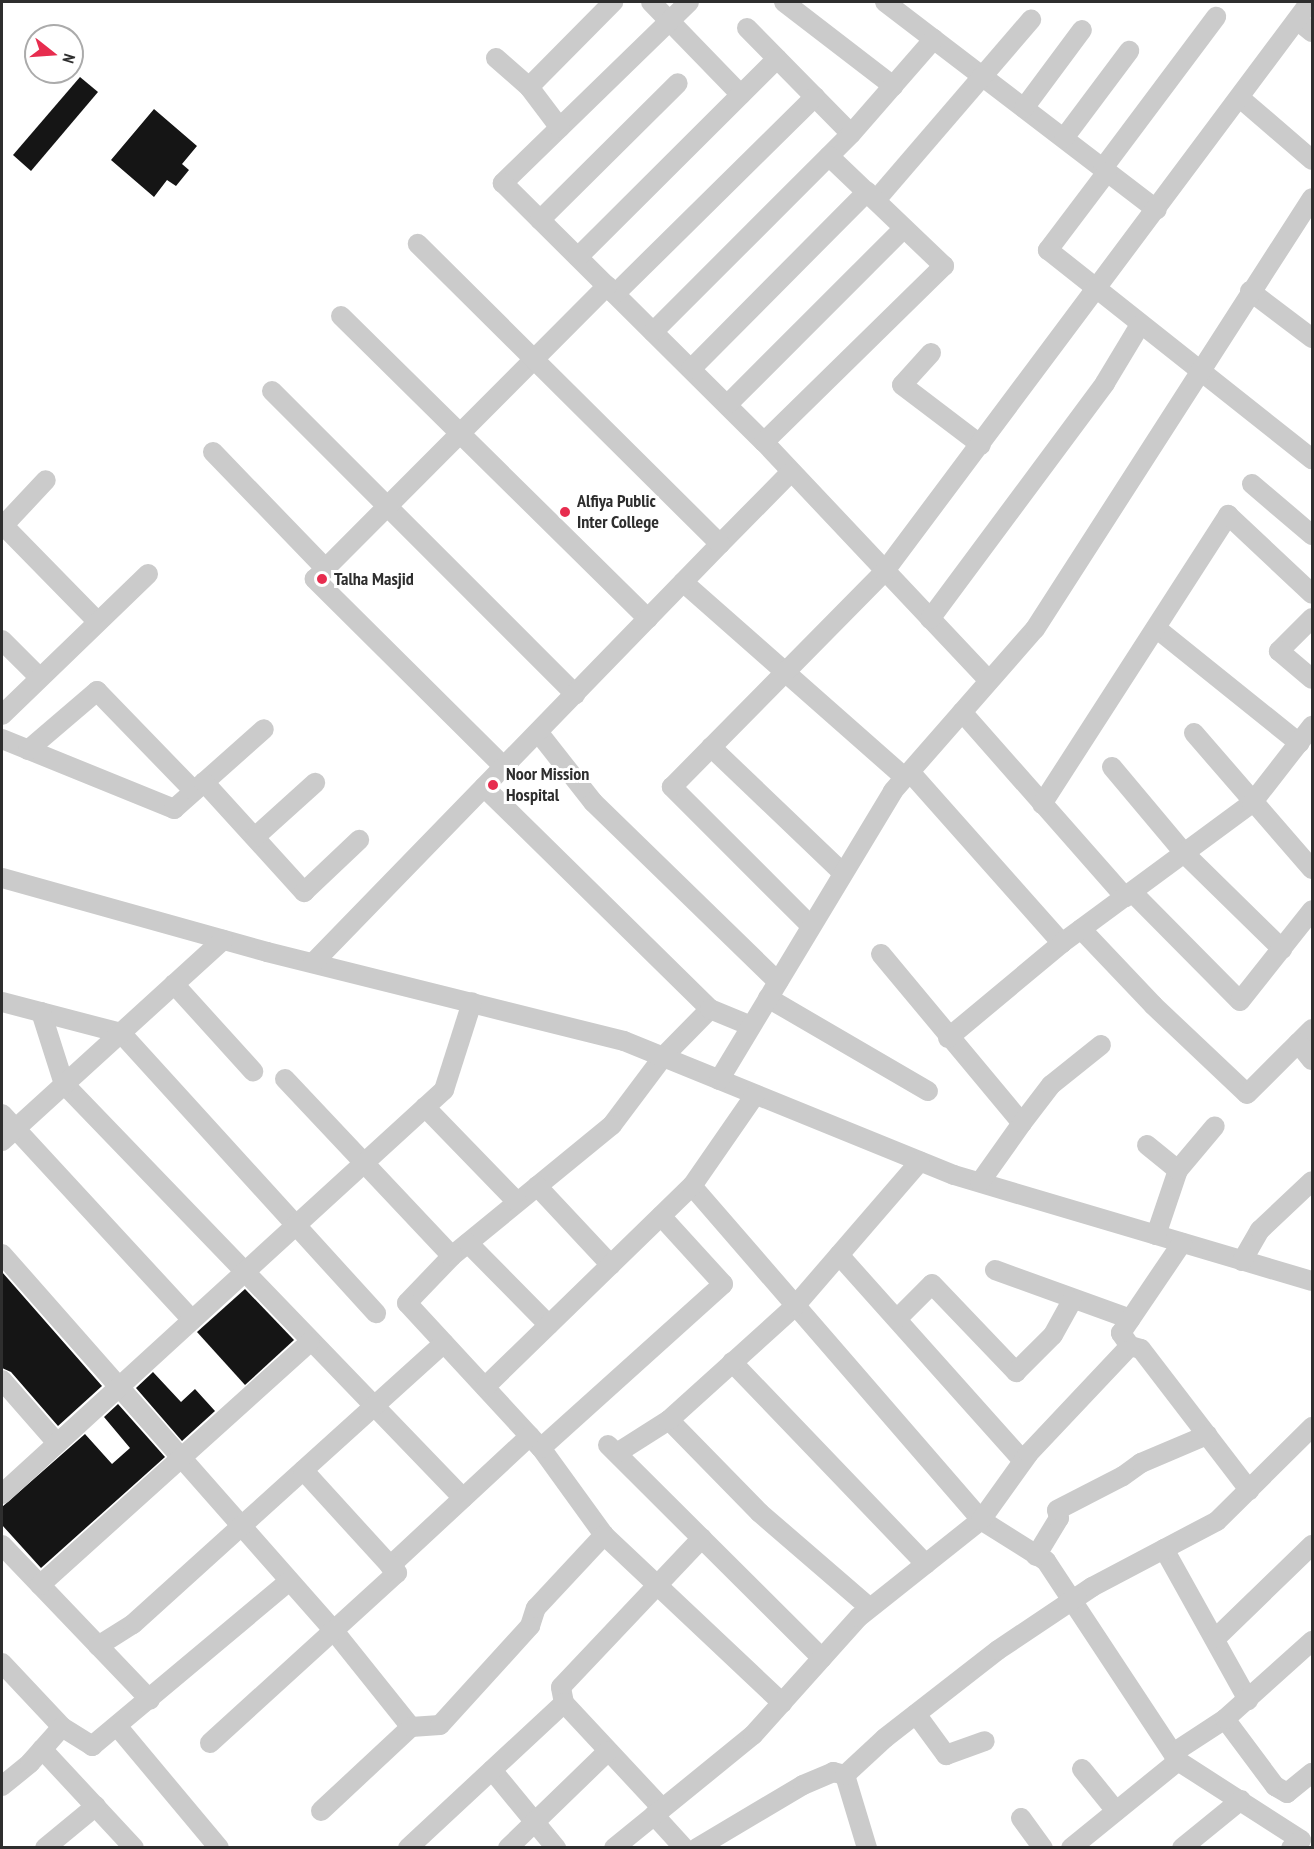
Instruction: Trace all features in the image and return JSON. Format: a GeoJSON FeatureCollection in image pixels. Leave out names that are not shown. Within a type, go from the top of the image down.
{"type":"FeatureCollection","features":[{"type":"Feature","properties":{"kind":"street"},"geometry":{"type":"LineString","coordinates":[[529,87],[613,2]]}},
{"type":"Feature","properties":{"kind":"street"},"geometry":{"type":"LineString","coordinates":[[651,2],[741,95]]}},
{"type":"Feature","properties":{"kind":"street"},"geometry":{"type":"LineString","coordinates":[[689,2],[503,183],[764,442],[989,681]]}},
{"type":"Feature","properties":{"kind":"street"},"geometry":{"type":"LineString","coordinates":[[784,2],[893,86]]}},
{"type":"Feature","properties":{"kind":"street"},"geometry":{"type":"LineString","coordinates":[[811,926],[672,787],[884,572],[1098,291],[1311,2]]}},
{"type":"Feature","properties":{"kind":"street"},"geometry":{"type":"LineString","coordinates":[[899,5],[934,39],[1157,210]]}},
{"type":"Feature","properties":{"kind":"street"},"geometry":{"type":"LineString","coordinates":[[1216,17],[1048,250],[1198,372],[1312,459]]}},
{"type":"Feature","properties":{"kind":"street"},"geometry":{"type":"LineString","coordinates":[[691,369],[872,196],[984,77],[1031,20]]}},
{"type":"Feature","properties":{"kind":"street"},"geometry":{"type":"LineString","coordinates":[[1297,20],[1312,33]]}},
{"type":"Feature","properties":{"kind":"street"},"geometry":{"type":"LineString","coordinates":[[747,28],[851,134]]}},
{"type":"Feature","properties":{"kind":"street"},"geometry":{"type":"LineString","coordinates":[[1024,108],[1082,30]]}},
{"type":"Feature","properties":{"kind":"street"},"geometry":{"type":"LineString","coordinates":[[653,332],[851,134],[934,39]]}},
{"type":"Feature","properties":{"kind":"street"},"geometry":{"type":"LineString","coordinates":[[1064,138],[1129,51]]}},
{"type":"Feature","properties":{"kind":"street"},"geometry":{"type":"LineString","coordinates":[[496,58],[529,87],[560,128]]}},
{"type":"Feature","properties":{"kind":"street"},"geometry":{"type":"LineString","coordinates":[[578,257],[777,59]]}},
{"type":"Feature","properties":{"kind":"street"},"geometry":{"type":"LineString","coordinates":[[540,220],[678,83]]}},
{"type":"Feature","properties":{"kind":"street"},"geometry":{"type":"LineString","coordinates":[[504,767],[315,579],[534,359],[611,290],[815,98]]}},
{"type":"Feature","properties":{"kind":"street"},"geometry":{"type":"LineString","coordinates":[[1240,98],[1312,160]]}},
{"type":"Feature","properties":{"kind":"street"},"geometry":{"type":"LineString","coordinates":[[764,442],[944,266],[829,156]]}},
{"type":"Feature","properties":{"kind":"street"},"geometry":{"type":"LineString","coordinates":[[719,1080],[843,873],[907,775],[1035,629],[1250,291],[1310,205]]}},
{"type":"Feature","properties":{"kind":"street"},"geometry":{"type":"LineString","coordinates":[[727,405],[904,228]]}},
{"type":"Feature","properties":{"kind":"street"},"geometry":{"type":"LineString","coordinates":[[418,243],[720,544]]}},
{"type":"Feature","properties":{"kind":"street"},"geometry":{"type":"LineString","coordinates":[[1250,291],[1312,338]]}},
{"type":"Feature","properties":{"kind":"street"},"geometry":{"type":"LineString","coordinates":[[341,316],[648,619]]}},
{"type":"Feature","properties":{"kind":"street"},"geometry":{"type":"LineString","coordinates":[[930,619],[1105,383],[1140,325]]}},
{"type":"Feature","properties":{"kind":"street"},"geometry":{"type":"LineString","coordinates":[[931,353],[902,385],[981,445]]}},
{"type":"Feature","properties":{"kind":"street"},"geometry":{"type":"LineString","coordinates":[[272,391],[575,694]]}},
{"type":"Feature","properties":{"kind":"street"},"geometry":{"type":"LineString","coordinates":[[213,452],[326,569]]}},
{"type":"Feature","properties":{"kind":"street"},"geometry":{"type":"LineString","coordinates":[[313,963],[791,472]]}},
{"type":"Feature","properties":{"kind":"street"},"geometry":{"type":"LineString","coordinates":[[46,480],[5,518],[97,621]]}},
{"type":"Feature","properties":{"kind":"street"},"geometry":{"type":"LineString","coordinates":[[1252,484],[1312,535]]}},
{"type":"Feature","properties":{"kind":"street"},"geometry":{"type":"LineString","coordinates":[[1042,804],[1228,515],[1312,594]]}},
{"type":"Feature","properties":{"kind":"street"},"geometry":{"type":"LineString","coordinates":[[2,715],[148,574]]}},
{"type":"Feature","properties":{"kind":"street"},"geometry":{"type":"LineString","coordinates":[[683,582],[784,674],[907,775],[1062,943]]}},
{"type":"Feature","properties":{"kind":"street"},"geometry":{"type":"LineString","coordinates":[[1312,618],[1279,651],[1312,679]]}},
{"type":"Feature","properties":{"kind":"street"},"geometry":{"type":"LineString","coordinates":[[1156,628],[1299,743]]}},
{"type":"Feature","properties":{"kind":"street"},"geometry":{"type":"LineString","coordinates":[[2,640],[39,677]]}},
{"type":"Feature","properties":{"kind":"street"},"geometry":{"type":"LineString","coordinates":[[28,750],[97,691],[255,837],[304,892],[359,840]]}},
{"type":"Feature","properties":{"kind":"street"},"geometry":{"type":"LineString","coordinates":[[962,712],[1042,804],[1128,895],[1240,1001],[1312,910]]}},
{"type":"Feature","properties":{"kind":"street"},"geometry":{"type":"LineString","coordinates":[[948,1038],[1062,943],[1252,803],[1312,726]]}},
{"type":"Feature","properties":{"kind":"street"},"geometry":{"type":"LineString","coordinates":[[2,739],[174,808],[264,729]]}},
{"type":"Feature","properties":{"kind":"street"},"geometry":{"type":"LineString","coordinates":[[538,732],[593,802],[773,990],[928,1091]]}},
{"type":"Feature","properties":{"kind":"street"},"geometry":{"type":"LineString","coordinates":[[1194,733],[1252,803],[1312,869]]}},
{"type":"Feature","properties":{"kind":"street"},"geometry":{"type":"LineString","coordinates":[[711,747],[843,873]]}},
{"type":"Feature","properties":{"kind":"street"},"geometry":{"type":"LineString","coordinates":[[1112,767],[1185,854],[1281,949]]}},
{"type":"Feature","properties":{"kind":"street"},"geometry":{"type":"LineString","coordinates":[[255,837],[315,783]]}},
{"type":"Feature","properties":{"kind":"street"},"geometry":{"type":"LineString","coordinates":[[484,787],[710,1009],[752,1026]]}},
{"type":"Feature","properties":{"kind":"street"},"geometry":{"type":"LineString","coordinates":[[2,878],[223,940],[624,1041],[920,1161],[980,1182],[1312,1281]]}},
{"type":"Feature","properties":{"kind":"street"},"geometry":{"type":"LineString","coordinates":[[1081,929],[1153,1005],[1247,1094],[1312,1029]]}},
{"type":"Feature","properties":{"kind":"street"},"geometry":{"type":"LineString","coordinates":[[192,1320],[6,1128],[64,1084],[223,940]]}},
{"type":"Feature","properties":{"kind":"street"},"geometry":{"type":"LineString","coordinates":[[881,954],[948,1038],[1022,1123]]}},
{"type":"Feature","properties":{"kind":"street"},"geometry":{"type":"LineString","coordinates":[[174,984],[253,1071]]}},
{"type":"Feature","properties":{"kind":"street"},"geometry":{"type":"LineString","coordinates":[[2,1002],[121,1033],[376,1313]]}},
{"type":"Feature","properties":{"kind":"street"},"geometry":{"type":"LineString","coordinates":[[2,1494],[444,1090],[472,1002]]}},
{"type":"Feature","properties":{"kind":"street"},"geometry":{"type":"LineString","coordinates":[[710,1009],[663,1057],[612,1125],[460,1250],[407,1303],[535,1442],[604,1535],[782,1703]]}},
{"type":"Feature","properties":{"kind":"street"},"geometry":{"type":"LineString","coordinates":[[41,1012],[64,1084],[333,1366],[376,1404],[464,1498]]}},
{"type":"Feature","properties":{"kind":"street"},"geometry":{"type":"LineString","coordinates":[[1298,1043],[1312,1060]]}},
{"type":"Feature","properties":{"kind":"street"},"geometry":{"type":"LineString","coordinates":[[980,1182],[1051,1085],[1101,1045]]}},
{"type":"Feature","properties":{"kind":"street"},"geometry":{"type":"LineString","coordinates":[[285,1079],[364,1163],[460,1250],[549,1325]]}},
{"type":"Feature","properties":{"kind":"street"},"geometry":{"type":"LineString","coordinates":[[485,1387],[692,1186],[755,1095]]}},
{"type":"Feature","properties":{"kind":"street"},"geometry":{"type":"LineString","coordinates":[[425,1107],[517,1202]]}},
{"type":"Feature","properties":{"kind":"street"},"geometry":{"type":"LineString","coordinates":[[1156,1235],[1178,1170],[1215,1126]]}},
{"type":"Feature","properties":{"kind":"street"},"geometry":{"type":"LineString","coordinates":[[1147,1145],[1178,1170]]}},
{"type":"Feature","properties":{"kind":"street"},"geometry":{"type":"LineString","coordinates":[[822,1658],[613,1449],[669,1420],[795,1306],[920,1161]]}},
{"type":"Feature","properties":{"kind":"street"},"geometry":{"type":"LineString","coordinates":[[1242,1261],[1260,1230],[1312,1181]]}},
{"type":"Feature","properties":{"kind":"street"},"geometry":{"type":"LineString","coordinates":[[537,1186],[611,1265]]}},
{"type":"Feature","properties":{"kind":"street"},"geometry":{"type":"LineString","coordinates":[[692,1186],[981,1520],[1046,1561],[1176,1757],[1301,1840],[1291,1848]]}},
{"type":"Feature","properties":{"kind":"street"},"geometry":{"type":"LineString","coordinates":[[390,1566],[464,1498],[535,1442],[723,1284],[661,1216]]}},
{"type":"Feature","properties":{"kind":"street"},"geometry":{"type":"LineString","coordinates":[[1182,1243],[1121,1333],[1130,1346],[1141,1350],[1249,1490]]}},
{"type":"Feature","properties":{"kind":"street"},"geometry":{"type":"LineString","coordinates":[[2,1254],[117,1389],[334,1631],[411,1727]]}},
{"type":"Feature","properties":{"kind":"street"},"geometry":{"type":"LineString","coordinates":[[839,1255],[1023,1461]]}},
{"type":"Feature","properties":{"kind":"street"},"geometry":{"type":"LineString","coordinates":[[995,1270],[1072,1301],[1130,1319]]}},
{"type":"Feature","properties":{"kind":"street"},"geometry":{"type":"LineString","coordinates":[[897,1319],[932,1284],[1016,1372],[1053,1335],[1072,1301]]}},
{"type":"Feature","properties":{"kind":"street"},"geometry":{"type":"LineString","coordinates":[[40,1586],[310,1342]]}},
{"type":"Feature","properties":{"kind":"street"},"geometry":{"type":"LineString","coordinates":[[98,1646],[133,1624],[444,1343]]}},
{"type":"Feature","properties":{"kind":"street"},"geometry":{"type":"LineString","coordinates":[[614,1848],[753,1735],[870,1608],[981,1520],[1023,1461],[1130,1346]]}},
{"type":"Feature","properties":{"kind":"street"},"geometry":{"type":"LineString","coordinates":[[732,1362],[926,1564]]}},
{"type":"Feature","properties":{"kind":"street"},"geometry":{"type":"LineString","coordinates":[[2,1380],[57,1443]]}},
{"type":"Feature","properties":{"kind":"street"},"geometry":{"type":"LineString","coordinates":[[669,1420],[759,1513],[870,1608]]}},
{"type":"Feature","properties":{"kind":"street"},"geometry":{"type":"LineString","coordinates":[[844,1775],[915,1714],[998,1650],[1071,1601],[1217,1521],[1312,1427]]}},
{"type":"Feature","properties":{"kind":"street"},"geometry":{"type":"LineString","coordinates":[[1036,1556],[1059,1518],[1058,1510],[1123,1476],[1141,1463],[1207,1435]]}},
{"type":"Feature","properties":{"kind":"street"},"geometry":{"type":"LineString","coordinates":[[210,1743],[397,1573],[303,1470]]}},
{"type":"Feature","properties":{"kind":"street"},"geometry":{"type":"LineString","coordinates":[[321,1811],[411,1727],[440,1725],[530,1626],[536,1608],[604,1535]]}},
{"type":"Feature","properties":{"kind":"street"},"geometry":{"type":"LineString","coordinates":[[408,1848],[492,1770],[702,1539]]}},
{"type":"Feature","properties":{"kind":"street"},"geometry":{"type":"LineString","coordinates":[[2,1545],[150,1700]]}},
{"type":"Feature","properties":{"kind":"street"},"geometry":{"type":"LineString","coordinates":[[1216,1638],[1312,1545]]}},
{"type":"Feature","properties":{"kind":"street"},"geometry":{"type":"LineString","coordinates":[[1164,1550],[1216,1638],[1248,1700]]}},
{"type":"Feature","properties":{"kind":"street"},"geometry":{"type":"LineString","coordinates":[[2,1663],[62,1727],[92,1746],[150,1700],[289,1581]]}},
{"type":"Feature","properties":{"kind":"street"},"geometry":{"type":"LineString","coordinates":[[1071,1848],[1176,1757],[1248,1700],[1312,1641]]}},
{"type":"Feature","properties":{"kind":"street"},"geometry":{"type":"LineString","coordinates":[[562,1695],[658,1812],[684,1848]]}},
{"type":"Feature","properties":{"kind":"street"},"geometry":{"type":"LineString","coordinates":[[915,1714],[946,1755],[985,1741]]}},
{"type":"Feature","properties":{"kind":"street"},"geometry":{"type":"LineString","coordinates":[[1225,1719],[1275,1786],[1287,1793],[1312,1773]]}},
{"type":"Feature","properties":{"kind":"street"},"geometry":{"type":"LineString","coordinates":[[117,1726],[219,1848]]}},
{"type":"Feature","properties":{"kind":"street"},"geometry":{"type":"LineString","coordinates":[[2,1786],[62,1727]]}},
{"type":"Feature","properties":{"kind":"street"},"geometry":{"type":"LineString","coordinates":[[42,1749],[134,1848]]}},
{"type":"Feature","properties":{"kind":"street"},"geometry":{"type":"LineString","coordinates":[[508,1848],[608,1751]]}},
{"type":"Feature","properties":{"kind":"street"},"geometry":{"type":"LineString","coordinates":[[1082,1769],[1116,1811]]}},
{"type":"Feature","properties":{"kind":"street"},"geometry":{"type":"LineString","coordinates":[[492,1770],[556,1848]]}},
{"type":"Feature","properties":{"kind":"street"},"geometry":{"type":"LineString","coordinates":[[697,1848],[804,1785],[833,1772],[844,1775]]}},
{"type":"Feature","properties":{"kind":"street"},"geometry":{"type":"LineString","coordinates":[[844,1775],[866,1847]]}},
{"type":"Feature","properties":{"kind":"street"},"geometry":{"type":"LineString","coordinates":[[1182,1848],[1240,1800]]}},
{"type":"Feature","properties":{"kind":"street"},"geometry":{"type":"LineString","coordinates":[[45,1848],[96,1806]]}},
{"type":"Feature","properties":{"kind":"street"},"geometry":{"type":"LineString","coordinates":[[1021,1818],[1043,1848]]}},
{"type":"Feature","properties":{"kind":"building"},"geometry":{"type":"Polygon","coordinates":[[[84,80],[98,92],[31,171],[13,155],[74,84],[84,84],[84,80]]]}},
{"type":"Feature","properties":{"kind":"building"},"geometry":{"type":"Polygon","coordinates":[[[154,109],[197,146],[182,164],[189,170],[176,186],[167,180],[154,197],[111,160],[154,109]]]}},
{"type":"Feature","properties":{"kind":"building"},"geometry":{"type":"Polygon","coordinates":[[[2,1272],[102,1386],[58,1426],[11,1372],[2,1368],[2,1272]]]}},
{"type":"Feature","properties":{"kind":"building"},"geometry":{"type":"Polygon","coordinates":[[[245,1289],[294,1340],[245,1385],[197,1332],[245,1289]]]}},
{"type":"Feature","properties":{"kind":"building"},"geometry":{"type":"Polygon","coordinates":[[[153,1372],[181,1402],[195,1389],[215,1411],[182,1441],[136,1388],[153,1372]]]}},
{"type":"Feature","properties":{"kind":"building"},"geometry":{"type":"Polygon","coordinates":[[[118,1404],[165,1457],[41,1568],[2,1525],[2,1507],[85,1434],[112,1464],[130,1448],[104,1417],[118,1404]]]}},
{"type":"Feature","properties":{"kind":"place","name":"Alfiya Public Inter College"},"geometry":{"type":"Point","coordinates":[565,512]}},
{"type":"Feature","properties":{"kind":"place","name":"Talha Masjid"},"geometry":{"type":"Point","coordinates":[322,579]}},
{"type":"Feature","properties":{"kind":"place","name":"Noor Mission Hospital"},"geometry":{"type":"Point","coordinates":[493,785]}}]}
